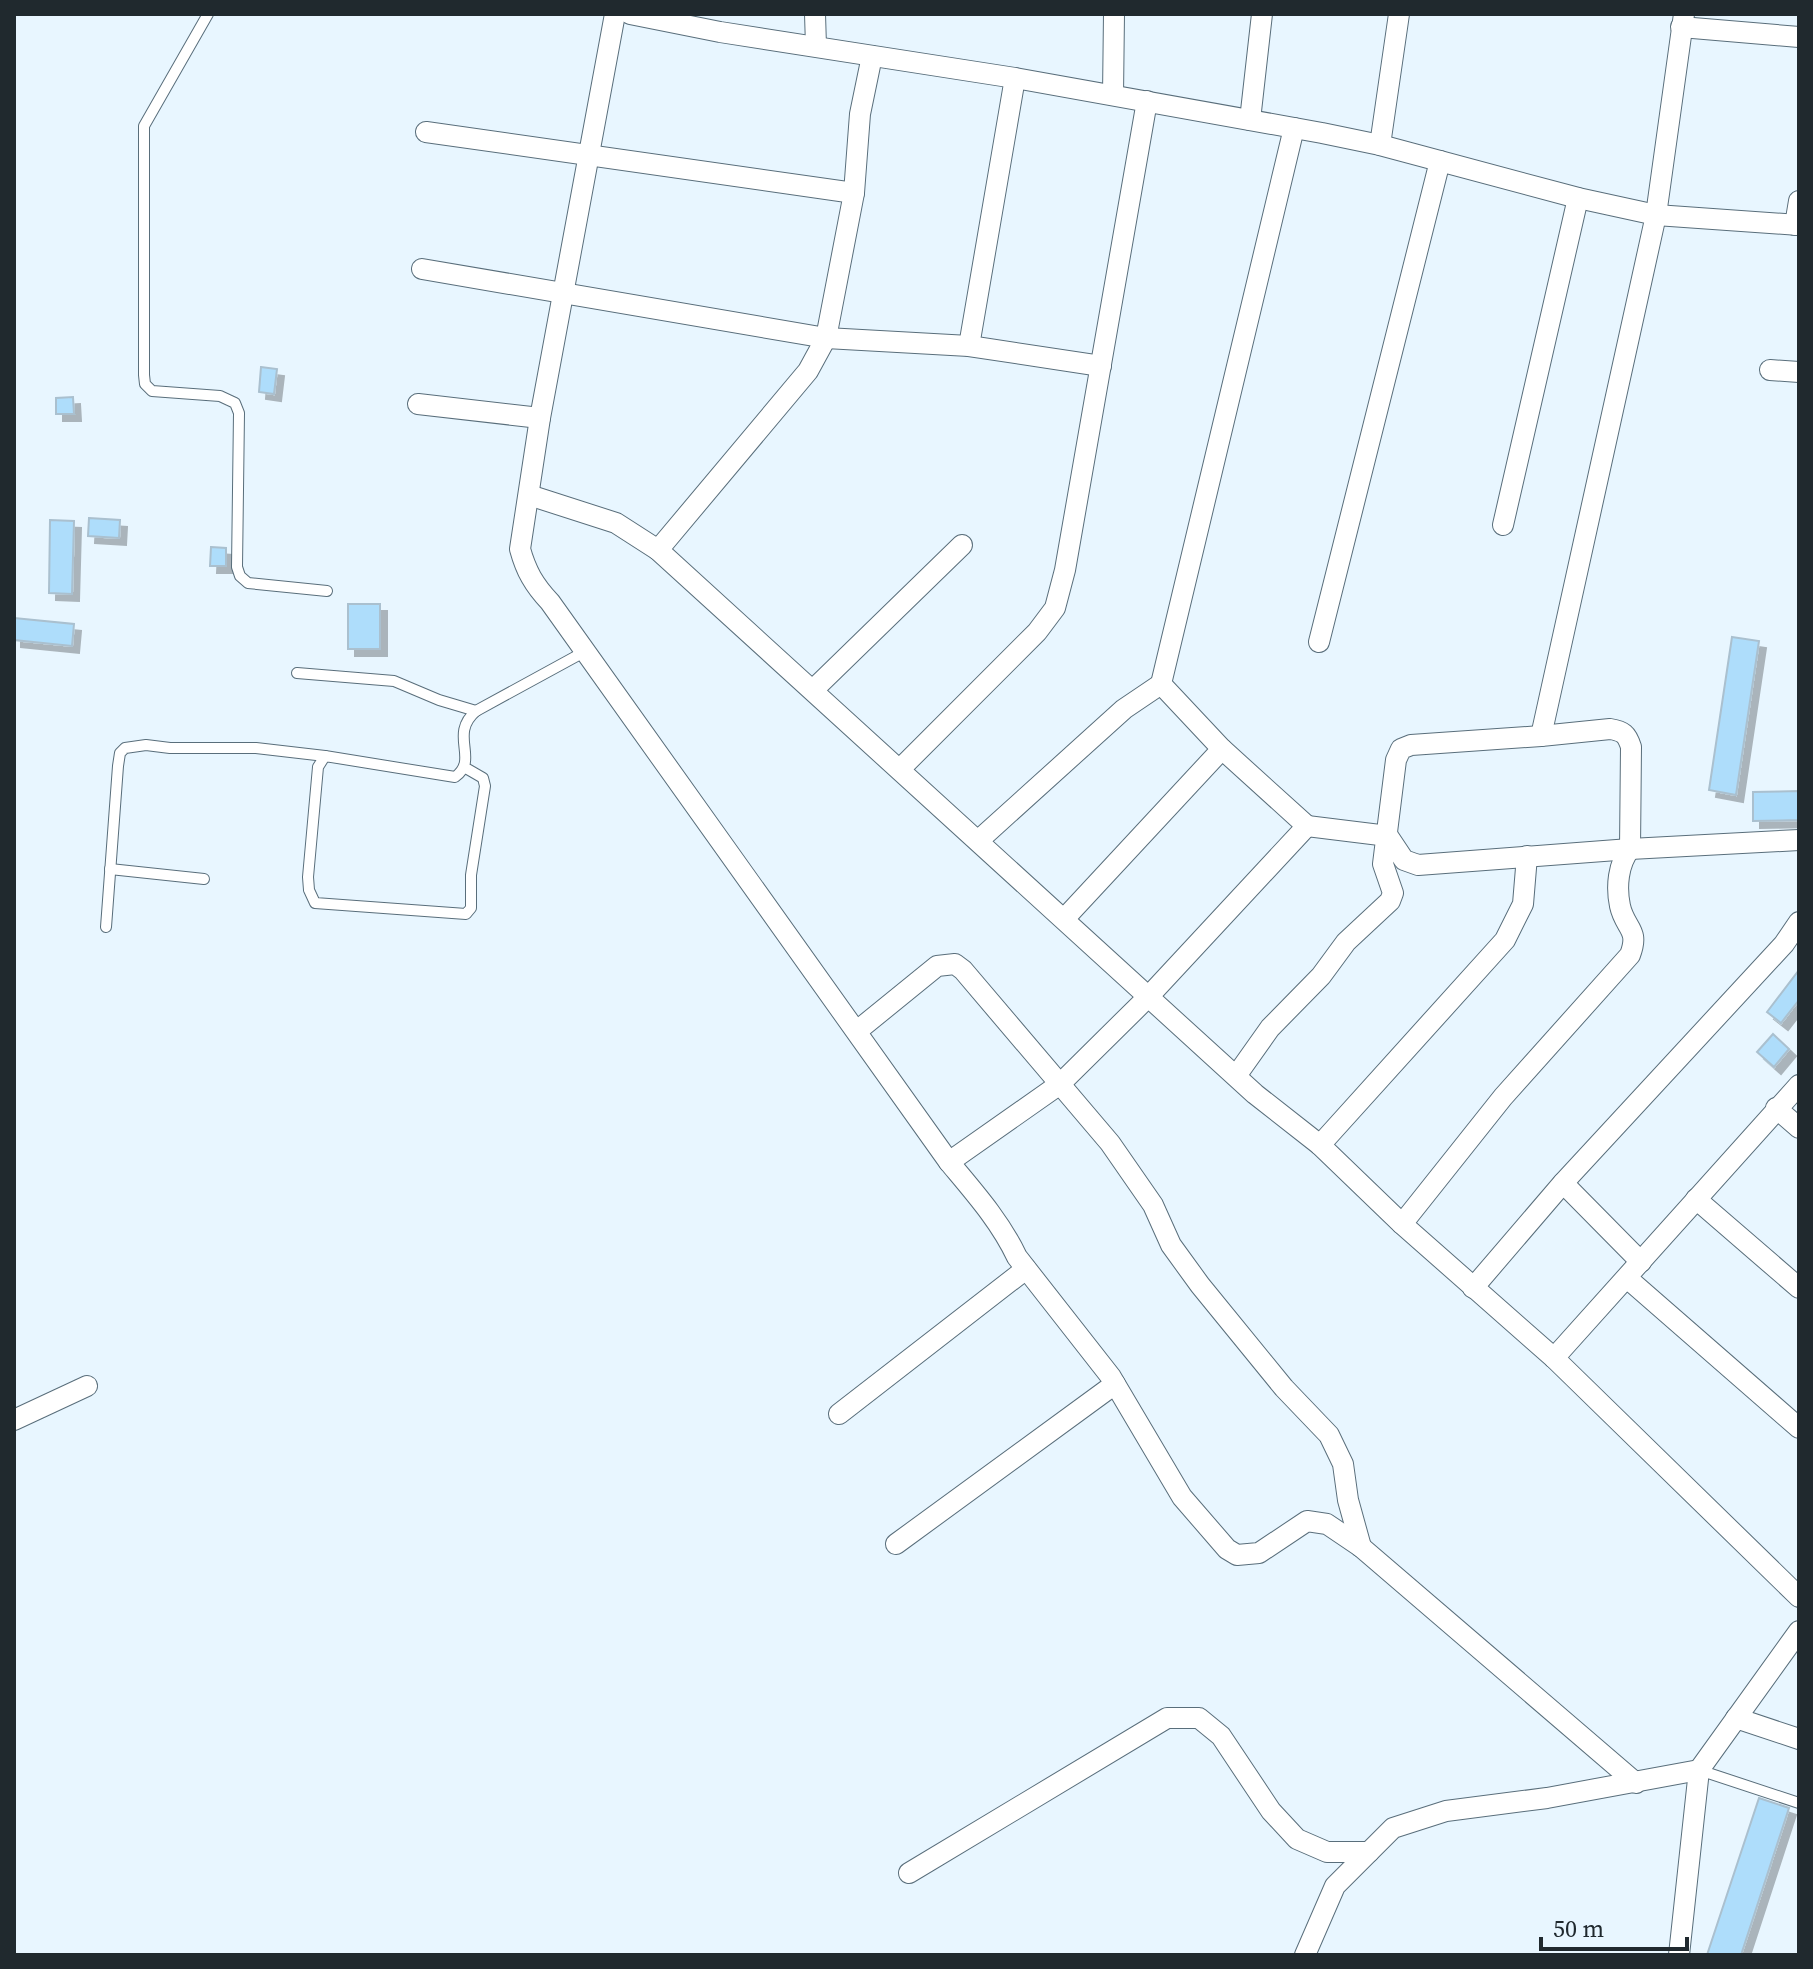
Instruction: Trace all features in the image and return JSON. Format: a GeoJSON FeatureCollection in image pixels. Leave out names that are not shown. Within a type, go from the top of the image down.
{"type":"FeatureCollection","features":[{"type":"Feature","properties":{"kind":"street"},"geometry":{"type":"LineString","coordinates":[[615,14],[540,418],[520,549],[533,583],[550,602],[949,1162],[1006,1235],[1017,1257],[1115,1384],[1182,1497],[1227,1549],[1237,1555],[1259,1553],[1307,1521],[1327,1524],[1361,1547],[1636,1783]]}},
{"type":"Feature","properties":{"kind":"street"},"geometry":{"type":"LineString","coordinates":[[630,14],[720,32],[1015,78],[1294,128],[1380,145],[1578,198],[1656,215],[1797,225],[1799,201]]}},
{"type":"Feature","properties":{"kind":"street"},"geometry":{"type":"LineString","coordinates":[[815,14],[816,46]]}},
{"type":"Feature","properties":{"kind":"street"},"geometry":{"type":"LineString","coordinates":[[1113,95],[1114,14]]}},
{"type":"Feature","properties":{"kind":"street"},"geometry":{"type":"LineString","coordinates":[[1250,120],[1262,14]]}},
{"type":"Feature","properties":{"kind":"street"},"geometry":{"type":"LineString","coordinates":[[1380,145],[1399,14]]}},
{"type":"Feature","properties":{"kind":"street"},"geometry":{"type":"LineString","coordinates":[[1541,736],[1656,215],[1682,20],[1799,37]]}},
{"type":"Feature","properties":{"kind":"street"},"geometry":{"type":"LineString","coordinates":[[658,550],[808,371],[826,338],[854,193],[860,114],[872,56]]}},
{"type":"Feature","properties":{"kind":"street"},"geometry":{"type":"LineString","coordinates":[[969,346],[1015,78]]}},
{"type":"Feature","properties":{"kind":"street"},"geometry":{"type":"LineString","coordinates":[[900,769],[1037,632],[1055,608],[1065,570],[1147,101]]}},
{"type":"Feature","properties":{"kind":"street"},"geometry":{"type":"LineString","coordinates":[[979,840],[1124,709],[1161,684],[1294,128]]}},
{"type":"Feature","properties":{"kind":"street"},"geometry":{"type":"LineString","coordinates":[[426,132],[854,193]]}},
{"type":"Feature","properties":{"kind":"street"},"geometry":{"type":"LineString","coordinates":[[1319,642],[1440,161]]}},
{"type":"Feature","properties":{"kind":"street"},"geometry":{"type":"LineString","coordinates":[[1503,525],[1578,198]]}},
{"type":"Feature","properties":{"kind":"street"},"geometry":{"type":"LineString","coordinates":[[422,269],[826,338],[969,346],[1101,366]]}},
{"type":"Feature","properties":{"kind":"street"},"geometry":{"type":"LineString","coordinates":[[1770,370],[1799,372]]}},
{"type":"Feature","properties":{"kind":"street"},"geometry":{"type":"LineString","coordinates":[[418,404],[540,418]]}},
{"type":"Feature","properties":{"kind":"street"},"geometry":{"type":"LineString","coordinates":[[529,495],[616,523],[658,550],[1236,1076],[1320,1145],[1402,1224],[1554,1358],[1799,1597]]}},
{"type":"Feature","properties":{"kind":"street"},"geometry":{"type":"LineString","coordinates":[[813,690],[962,545]]}},
{"type":"Feature","properties":{"kind":"street"},"geometry":{"type":"LineString","coordinates":[[1161,684],[1222,749],[1307,826],[1388,836],[1404,860],[1418,865],[1799,840]]}},
{"type":"Feature","properties":{"kind":"street"},"geometry":{"type":"LineString","coordinates":[[1236,1076],[1270,1028],[1321,976],[1346,942],[1390,901],[1393,893],[1383,864],[1396,760],[1401,749],[1411,745],[1610,729],[1627,736],[1631,747],[1630,849],[1623,858],[1620,870],[1620,905],[1625,920],[1634,932],[1630,955],[1503,1097],[1402,1224]]}},
{"type":"Feature","properties":{"kind":"street"},"geometry":{"type":"LineString","coordinates":[[1065,918],[1222,749]]}},
{"type":"Feature","properties":{"kind":"street"},"geometry":{"type":"LineString","coordinates":[[949,1162],[1060,1084],[1149,996],[1307,826]]}},
{"type":"Feature","properties":{"kind":"street"},"geometry":{"type":"LineString","coordinates":[[1320,1145],[1505,940],[1523,904],[1527,856]]}},
{"type":"Feature","properties":{"kind":"street"},"geometry":{"type":"LineString","coordinates":[[1473,1288],[1563,1183],[1784,944],[1799,922]]}},
{"type":"Feature","properties":{"kind":"street"},"geometry":{"type":"LineString","coordinates":[[857,1031],[937,966],[955,964],[1110,1143],[1153,1205],[1171,1245],[1200,1285],[1284,1388],[1329,1435],[1343,1464],[1348,1500],[1361,1547]]}},
{"type":"Feature","properties":{"kind":"street"},"geometry":{"type":"LineString","coordinates":[[1554,1358],[1799,1085]]}},
{"type":"Feature","properties":{"kind":"street"},"geometry":{"type":"LineString","coordinates":[[1776,1108],[1799,1128]]}},
{"type":"Feature","properties":{"kind":"street"},"geometry":{"type":"LineString","coordinates":[[1563,1183],[1641,1262]]}},
{"type":"Feature","properties":{"kind":"street"},"geometry":{"type":"LineString","coordinates":[[1696,1199],[1799,1288]]}},
{"type":"Feature","properties":{"kind":"street"},"geometry":{"type":"LineString","coordinates":[[839,1414],[1026,1269]]}},
{"type":"Feature","properties":{"kind":"street"},"geometry":{"type":"LineString","coordinates":[[1627,1278],[1799,1428]]}},
{"type":"Feature","properties":{"kind":"street"},"geometry":{"type":"LineString","coordinates":[[896,1544],[1115,1384]]}},
{"type":"Feature","properties":{"kind":"street"},"geometry":{"type":"LineString","coordinates":[[14,1420],[87,1386]]}},
{"type":"Feature","properties":{"kind":"street"},"geometry":{"type":"LineString","coordinates":[[1679,1955],[1699,1770],[1799,1631]]}},
{"type":"Feature","properties":{"kind":"street"},"geometry":{"type":"LineString","coordinates":[[909,1873],[1167,1718],[1199,1718],[1221,1736],[1271,1811],[1297,1839],[1327,1852],[1369,1852]]}},
{"type":"Feature","properties":{"kind":"street"},"geometry":{"type":"LineString","coordinates":[[1736,1718],[1799,1739]]}},
{"type":"Feature","properties":{"kind":"street"},"geometry":{"type":"LineString","coordinates":[[1305,1955],[1335,1886],[1393,1828],[1446,1811],[1547,1798],[1699,1770]]}},
{"type":"Feature","properties":{"kind":"lane"},"geometry":{"type":"LineString","coordinates":[[208,14],[144,126],[145,384],[152,391],[220,396],[235,403],[239,413],[237,567],[240,576],[248,583],[327,591]]}},
{"type":"Feature","properties":{"kind":"lane"},"geometry":{"type":"LineString","coordinates":[[106,927],[118,766],[120,753],[125,748],[146,745],[256,748],[455,777],[464,767],[464,727],[467,719],[476,711],[584,652]]}},
{"type":"Feature","properties":{"kind":"lane"},"geometry":{"type":"LineString","coordinates":[[297,673],[394,681],[476,711]]}},
{"type":"Feature","properties":{"kind":"lane"},"geometry":{"type":"LineString","coordinates":[[325,756],[318,767],[308,877],[309,890],[315,903],[466,914],[471,908],[471,875],[485,786],[483,778],[464,767]]}},
{"type":"Feature","properties":{"kind":"lane"},"geometry":{"type":"LineString","coordinates":[[110,869],[204,879]]}},
{"type":"Feature","properties":{"kind":"lane"},"geometry":{"type":"LineString","coordinates":[[1699,1770],[1799,1803]]}},
{"type":"Feature","properties":{"kind":"building"},"geometry":{"type":"Polygon","coordinates":[[[261,367],[277,369],[274,394],[259,392],[261,367]]]}},
{"type":"Feature","properties":{"kind":"building"},"geometry":{"type":"Polygon","coordinates":[[[73,397],[74,414],[56,414],[56,398],[73,397]]]}},
{"type":"Feature","properties":{"kind":"building"},"geometry":{"type":"Polygon","coordinates":[[[89,518],[120,520],[119,538],[88,536],[89,518]]]}},
{"type":"Feature","properties":{"kind":"building"},"geometry":{"type":"Polygon","coordinates":[[[50,520],[74,521],[72,594],[49,593],[50,520]]]}},
{"type":"Feature","properties":{"kind":"building"},"geometry":{"type":"Polygon","coordinates":[[[211,547],[226,548],[226,566],[210,566],[211,547]]]}},
{"type":"Feature","properties":{"kind":"building"},"geometry":{"type":"Polygon","coordinates":[[[348,604],[380,604],[380,649],[348,649],[348,604]]]}},
{"type":"Feature","properties":{"kind":"building"},"geometry":{"type":"Polygon","coordinates":[[[14,618],[74,624],[72,646],[14,640],[14,618]]]}},
{"type":"Feature","properties":{"kind":"building"},"geometry":{"type":"Polygon","coordinates":[[[1732,637],[1759,641],[1736,795],[1709,790],[1732,637]]]}},
{"type":"Feature","properties":{"kind":"building"},"geometry":{"type":"Polygon","coordinates":[[[1799,791],[1799,820],[1753,821],[1753,792],[1799,791]]]}},
{"type":"Feature","properties":{"kind":"building"},"geometry":{"type":"Polygon","coordinates":[[[1799,970],[1799,1000],[1781,1023],[1767,1012],[1799,970]]]}},
{"type":"Feature","properties":{"kind":"building"},"geometry":{"type":"Polygon","coordinates":[[[1773,1034],[1789,1049],[1774,1067],[1757,1052],[1773,1034]]]}},
{"type":"Feature","properties":{"kind":"building"},"geometry":{"type":"Polygon","coordinates":[[[1759,1798],[1789,1808],[1741,1955],[1707,1955],[1759,1798]]]}}]}
